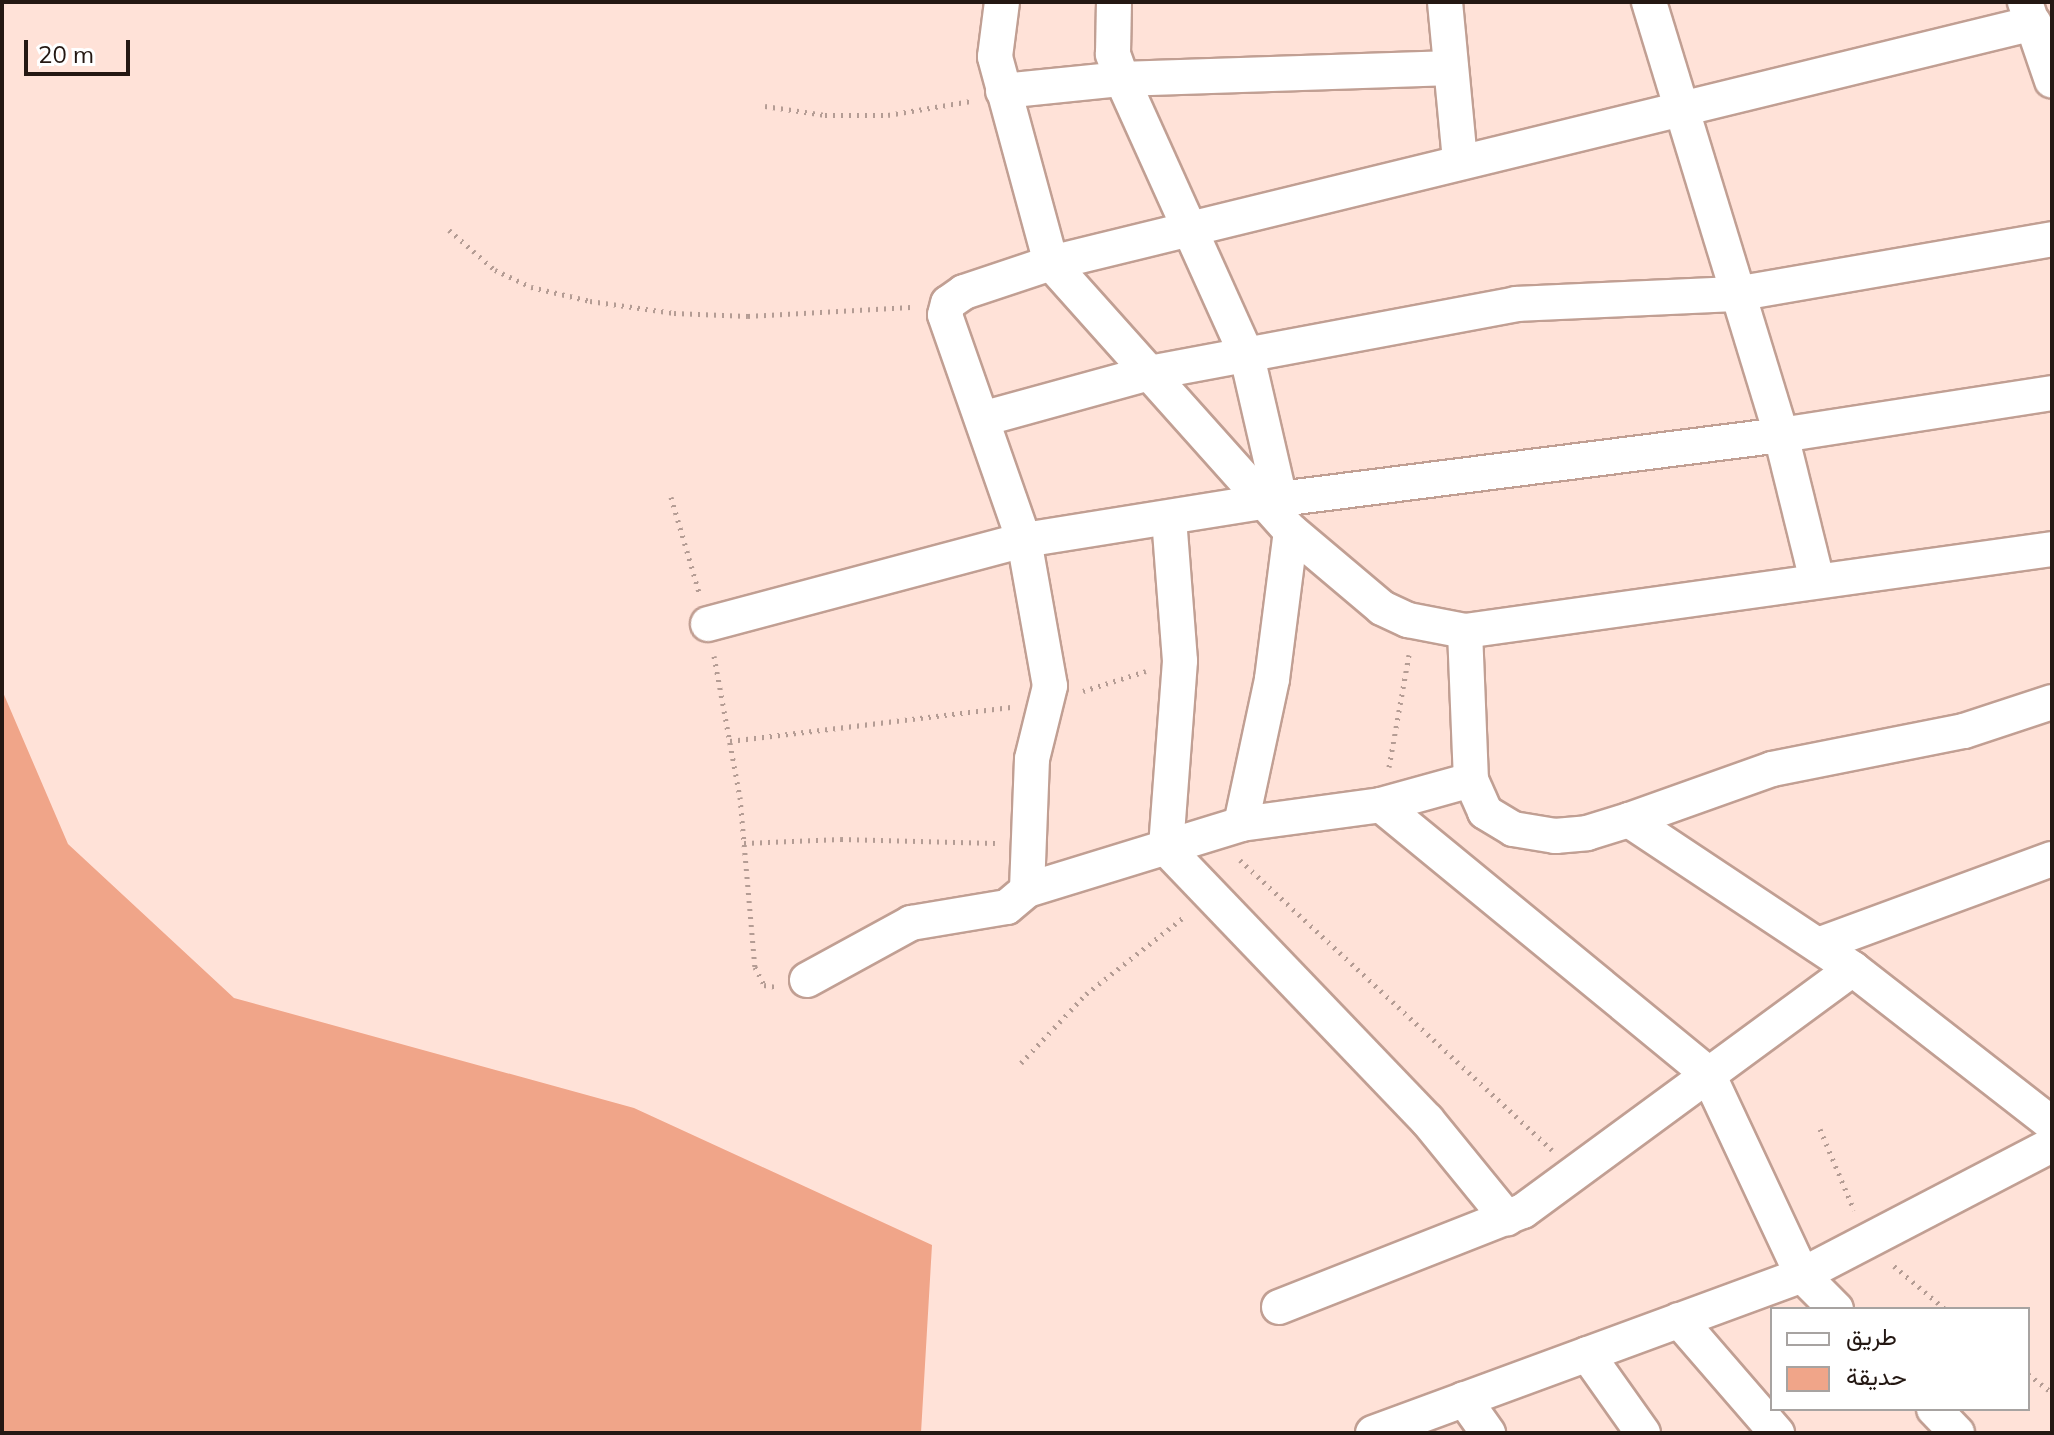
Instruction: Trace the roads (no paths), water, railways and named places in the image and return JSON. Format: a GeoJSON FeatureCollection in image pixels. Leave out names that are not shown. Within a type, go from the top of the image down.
{"type":"FeatureCollection","features":[{"type":"Feature","properties":{"kind":"street"},"geometry":{"type":"LineString","coordinates":[[1002,2],[995,57],[1051,263],[1149,373],[1272,500],[1291,531],[1382,608],[1415,622],[1465,631],[2052,549]]}},
{"type":"Feature","properties":{"kind":"street"},"geometry":{"type":"LineString","coordinates":[[1114,2],[1113,54],[1122,79],[1193,229],[1247,356],[1272,500]]}},
{"type":"Feature","properties":{"kind":"street"},"geometry":{"type":"LineString","coordinates":[[1445,2],[1460,162]]}},
{"type":"Feature","properties":{"kind":"street"},"geometry":{"type":"LineString","coordinates":[[1649,2],[1735,294],[1781,435],[1817,580]]}},
{"type":"Feature","properties":{"kind":"street"},"geometry":{"type":"LineString","coordinates":[[1027,890],[1026,844],[1032,759],[1047,703],[1046,650],[1024,540],[947,330],[948,303],[964,292],[1051,263],[1680,110],[2029,12],[2052,81]]}},
{"type":"Feature","properties":{"kind":"street"},"geometry":{"type":"LineString","coordinates":[[1003,91],[1122,79],[1451,68]]}},
{"type":"Feature","properties":{"kind":"street"},"geometry":{"type":"LineString","coordinates":[[982,419],[1149,373],[1516,304],[1735,294],[2052,239]]}},
{"type":"Feature","properties":{"kind":"street"},"geometry":{"type":"LineString","coordinates":[[708,624],[1024,540],[1272,500],[1781,435],[2052,393]]}},
{"type":"Feature","properties":{"kind":"street"},"geometry":{"type":"LineString","coordinates":[[1169,518],[1180,661],[1166,848],[1427,1120],[1507,1218]]}},
{"type":"Feature","properties":{"kind":"street"},"geometry":{"type":"LineString","coordinates":[[1228,828],[1272,679],[1291,531]]}},
{"type":"Feature","properties":{"kind":"street"},"geometry":{"type":"LineString","coordinates":[[1465,631],[1471,780],[1485,812],[1499,823],[1531,834],[1587,833],[1772,769],[1964,731],[2052,702]]}},
{"type":"Feature","properties":{"kind":"street"},"geometry":{"type":"LineString","coordinates":[[807,980],[911,923],[1007,907],[1027,890],[1228,828],[1381,805],[1471,780]]}},
{"type":"Feature","properties":{"kind":"street"},"geometry":{"type":"LineString","coordinates":[[1381,805],[1708,1074],[1802,1275],[1834,1307]]}},
{"type":"Feature","properties":{"kind":"street"},"geometry":{"type":"LineString","coordinates":[[1629,820],[1853,969],[2052,1124]]}},
{"type":"Feature","properties":{"kind":"street"},"geometry":{"type":"LineString","coordinates":[[1818,945],[2052,859]]}},
{"type":"Feature","properties":{"kind":"street"},"geometry":{"type":"LineString","coordinates":[[1279,1307],[1507,1218],[1576,1173],[1853,969]]}},
{"type":"Feature","properties":{"kind":"street"},"geometry":{"type":"LineString","coordinates":[[1373,1433],[1802,1275],[2052,1145]]}},
{"type":"Feature","properties":{"kind":"street"},"geometry":{"type":"LineString","coordinates":[[1679,1320],[1777,1433]]}},
{"type":"Feature","properties":{"kind":"street"},"geometry":{"type":"LineString","coordinates":[[1587,1354],[1643,1433]]}},
{"type":"Feature","properties":{"kind":"street"},"geometry":{"type":"LineString","coordinates":[[1464,1399],[1488,1433]]}},
{"type":"Feature","properties":{"kind":"street"},"geometry":{"type":"LineString","coordinates":[[1936,1411],[1957,1433]]}}]}
